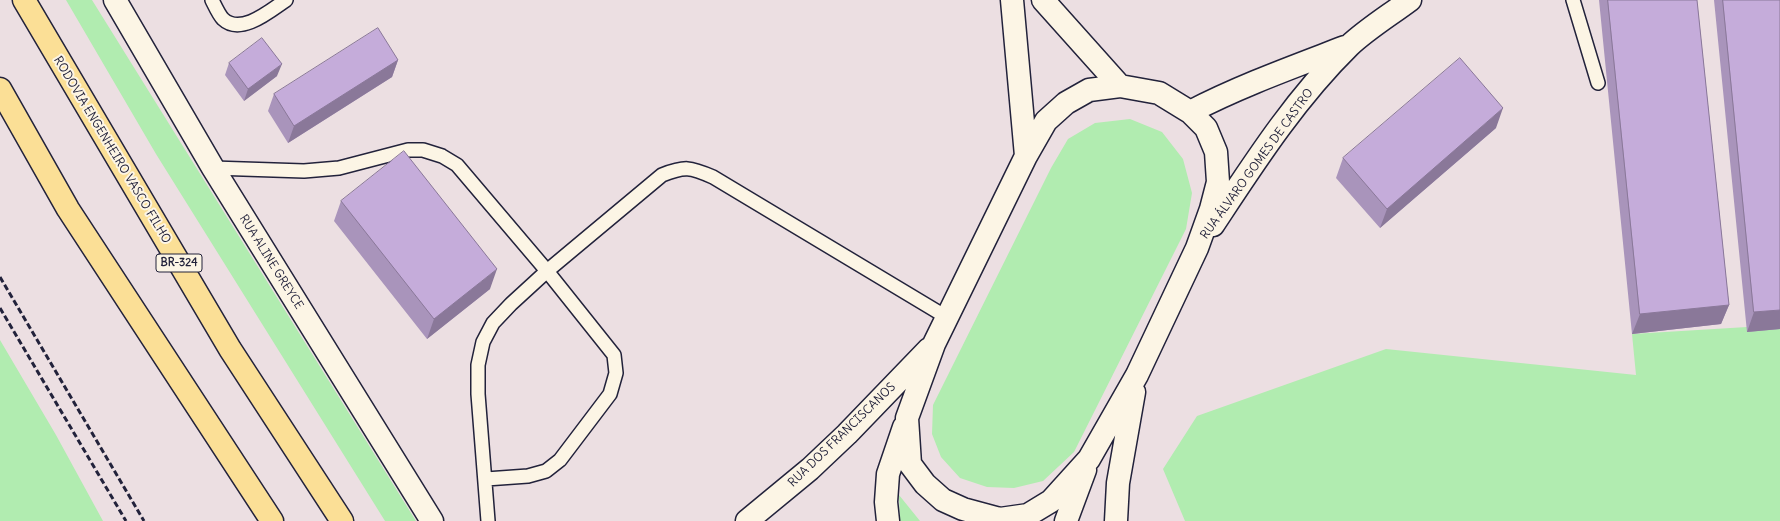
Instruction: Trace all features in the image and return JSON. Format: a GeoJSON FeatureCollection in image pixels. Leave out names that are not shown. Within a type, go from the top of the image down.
{"type":"FeatureCollection","features":[{"type":"Feature","properties":{"kind":"highway","name":"RODOVIA ENGENHEIRO VASCO FILHO"},"geometry":{"type":"LineString","coordinates":[[24,0],[230,349],[342,521]]}},
{"type":"Feature","properties":{"kind":"highway"},"geometry":{"type":"LineString","coordinates":[[0,89],[68,209],[272,521]]}},
{"type":"Feature","properties":{"kind":"main road","name":"RUA ALINE GREYCE"},"geometry":{"type":"LineString","coordinates":[[115,0],[213,168],[432,521]]}},
{"type":"Feature","properties":{"kind":"main road"},"geometry":{"type":"LineString","coordinates":[[1012,0],[1026,156]]}},
{"type":"Feature","properties":{"kind":"main road"},"geometry":{"type":"LineString","coordinates":[[1043,0],[1120,86]]}},
{"type":"Feature","properties":{"kind":"main road","name":"RUA ÁLVARO GOMES DE CASTRO"},"geometry":{"type":"LineString","coordinates":[[1197,248],[1277,131],[1308,90],[1350,45],[1410,0]]}},
{"type":"Feature","properties":{"kind":"main road","name":"RUA ÁLVARO GOMES DE CASTRO"},"geometry":{"type":"LineString","coordinates":[[1190,112],[1281,71],[1350,45]]}},
{"type":"Feature","properties":{"kind":"main road"},"geometry":{"type":"LineString","coordinates":[[888,521],[886,502],[888,474],[934,344],[1026,156],[1046,121],[1066,103],[1089,90],[1120,86],[1159,93],[1190,112],[1206,128],[1216,152],[1218,182],[1211,209],[1197,248],[1137,375],[1089,459],[1066,521]]}},
{"type":"Feature","properties":{"kind":"main road","name":"RUA DOS FRANCISCANOS"},"geometry":{"type":"LineString","coordinates":[[747,521],[810,469],[847,434],[934,344]]}},
{"type":"Feature","properties":{"kind":"main road"},"geometry":{"type":"LineString","coordinates":[[1116,521],[1118,483],[1137,375]]}},
{"type":"Feature","properties":{"kind":"main road"},"geometry":{"type":"LineString","coordinates":[[907,418],[910,464],[925,484],[943,500],[963,509],[1000,518],[1028,515],[1051,501],[1089,459]]}},
{"type":"Feature","properties":{"kind":"lane"},"geometry":{"type":"LineString","coordinates":[[212,0],[224,20],[237,25],[249,23],[286,0]]}},
{"type":"Feature","properties":{"kind":"lane"},"geometry":{"type":"LineString","coordinates":[[1573,0],[1598,83]]}},
{"type":"Feature","properties":{"kind":"lane"},"geometry":{"type":"LineString","coordinates":[[213,168],[304,171],[339,168],[408,150],[423,150],[442,156],[457,165],[548,271],[614,355],[616,373],[610,394],[560,460],[546,471],[528,476],[486,479]]}},
{"type":"Feature","properties":{"kind":"lane"},"geometry":{"type":"LineString","coordinates":[[488,521],[478,365],[483,342],[493,323],[511,304],[662,175],[677,169],[693,168],[713,177],[948,318]]}},
{"type":"Feature","properties":{"kind":"shaded area"},"geometry":{"type":"Polygon","coordinates":[[[0,0],[1780,0],[1780,521],[0,521],[0,0]]]}},
{"type":"Feature","properties":{"kind":"green space"},"geometry":{"type":"Polygon","coordinates":[[[66,0],[92,0],[416,521],[385,521],[156,154],[66,0]]]}},
{"type":"Feature","properties":{"kind":"green space"},"geometry":{"type":"Polygon","coordinates":[[[1130,119],[1162,132],[1183,159],[1192,193],[1186,229],[1074,452],[1043,481],[1014,488],[987,487],[960,478],[941,457],[932,434],[933,405],[1051,168],[1068,139],[1095,123],[1130,119]]]}},
{"type":"Feature","properties":{"kind":"green space"},"geometry":{"type":"Polygon","coordinates":[[[1780,325],[1780,521],[1185,521],[1163,469],[1197,416],[1386,349],[1636,375],[1632,334],[1780,325]]]}},
{"type":"Feature","properties":{"kind":"green space"},"geometry":{"type":"Polygon","coordinates":[[[0,340],[56,435],[103,521],[0,521],[0,340]]]}},
{"type":"Feature","properties":{"kind":"green space"},"geometry":{"type":"Polygon","coordinates":[[[899,495],[920,521],[900,521],[899,495]]]}},
{"type":"Feature","properties":{"kind":"building"},"geometry":{"type":"Polygon","coordinates":[[[1608,0],[1697,0],[1729,305],[1640,314],[1608,0]]]}},
{"type":"Feature","properties":{"kind":"building"},"geometry":{"type":"Polygon","coordinates":[[[1723,0],[1780,0],[1780,310],[1754,312],[1723,0]]]}},
{"type":"Feature","properties":{"kind":"building"},"geometry":{"type":"Polygon","coordinates":[[[378,28],[398,60],[294,126],[274,94],[378,28]]]}},
{"type":"Feature","properties":{"kind":"building"},"geometry":{"type":"Polygon","coordinates":[[[262,38],[282,64],[248,89],[229,63],[262,38]]]}},
{"type":"Feature","properties":{"kind":"building"},"geometry":{"type":"Polygon","coordinates":[[[1460,58],[1503,108],[1387,209],[1343,158],[1460,58]]]}},
{"type":"Feature","properties":{"kind":"building"},"geometry":{"type":"Polygon","coordinates":[[[404,151],[497,269],[434,319],[341,201],[404,151]]]}},
{"type":"Feature","properties":{"kind":"railway"},"geometry":{"type":"LineString","coordinates":[[0,277],[144,521]]}},
{"type":"Feature","properties":{"kind":"railway"},"geometry":{"type":"LineString","coordinates":[[0,308],[126,521]]}}]}
